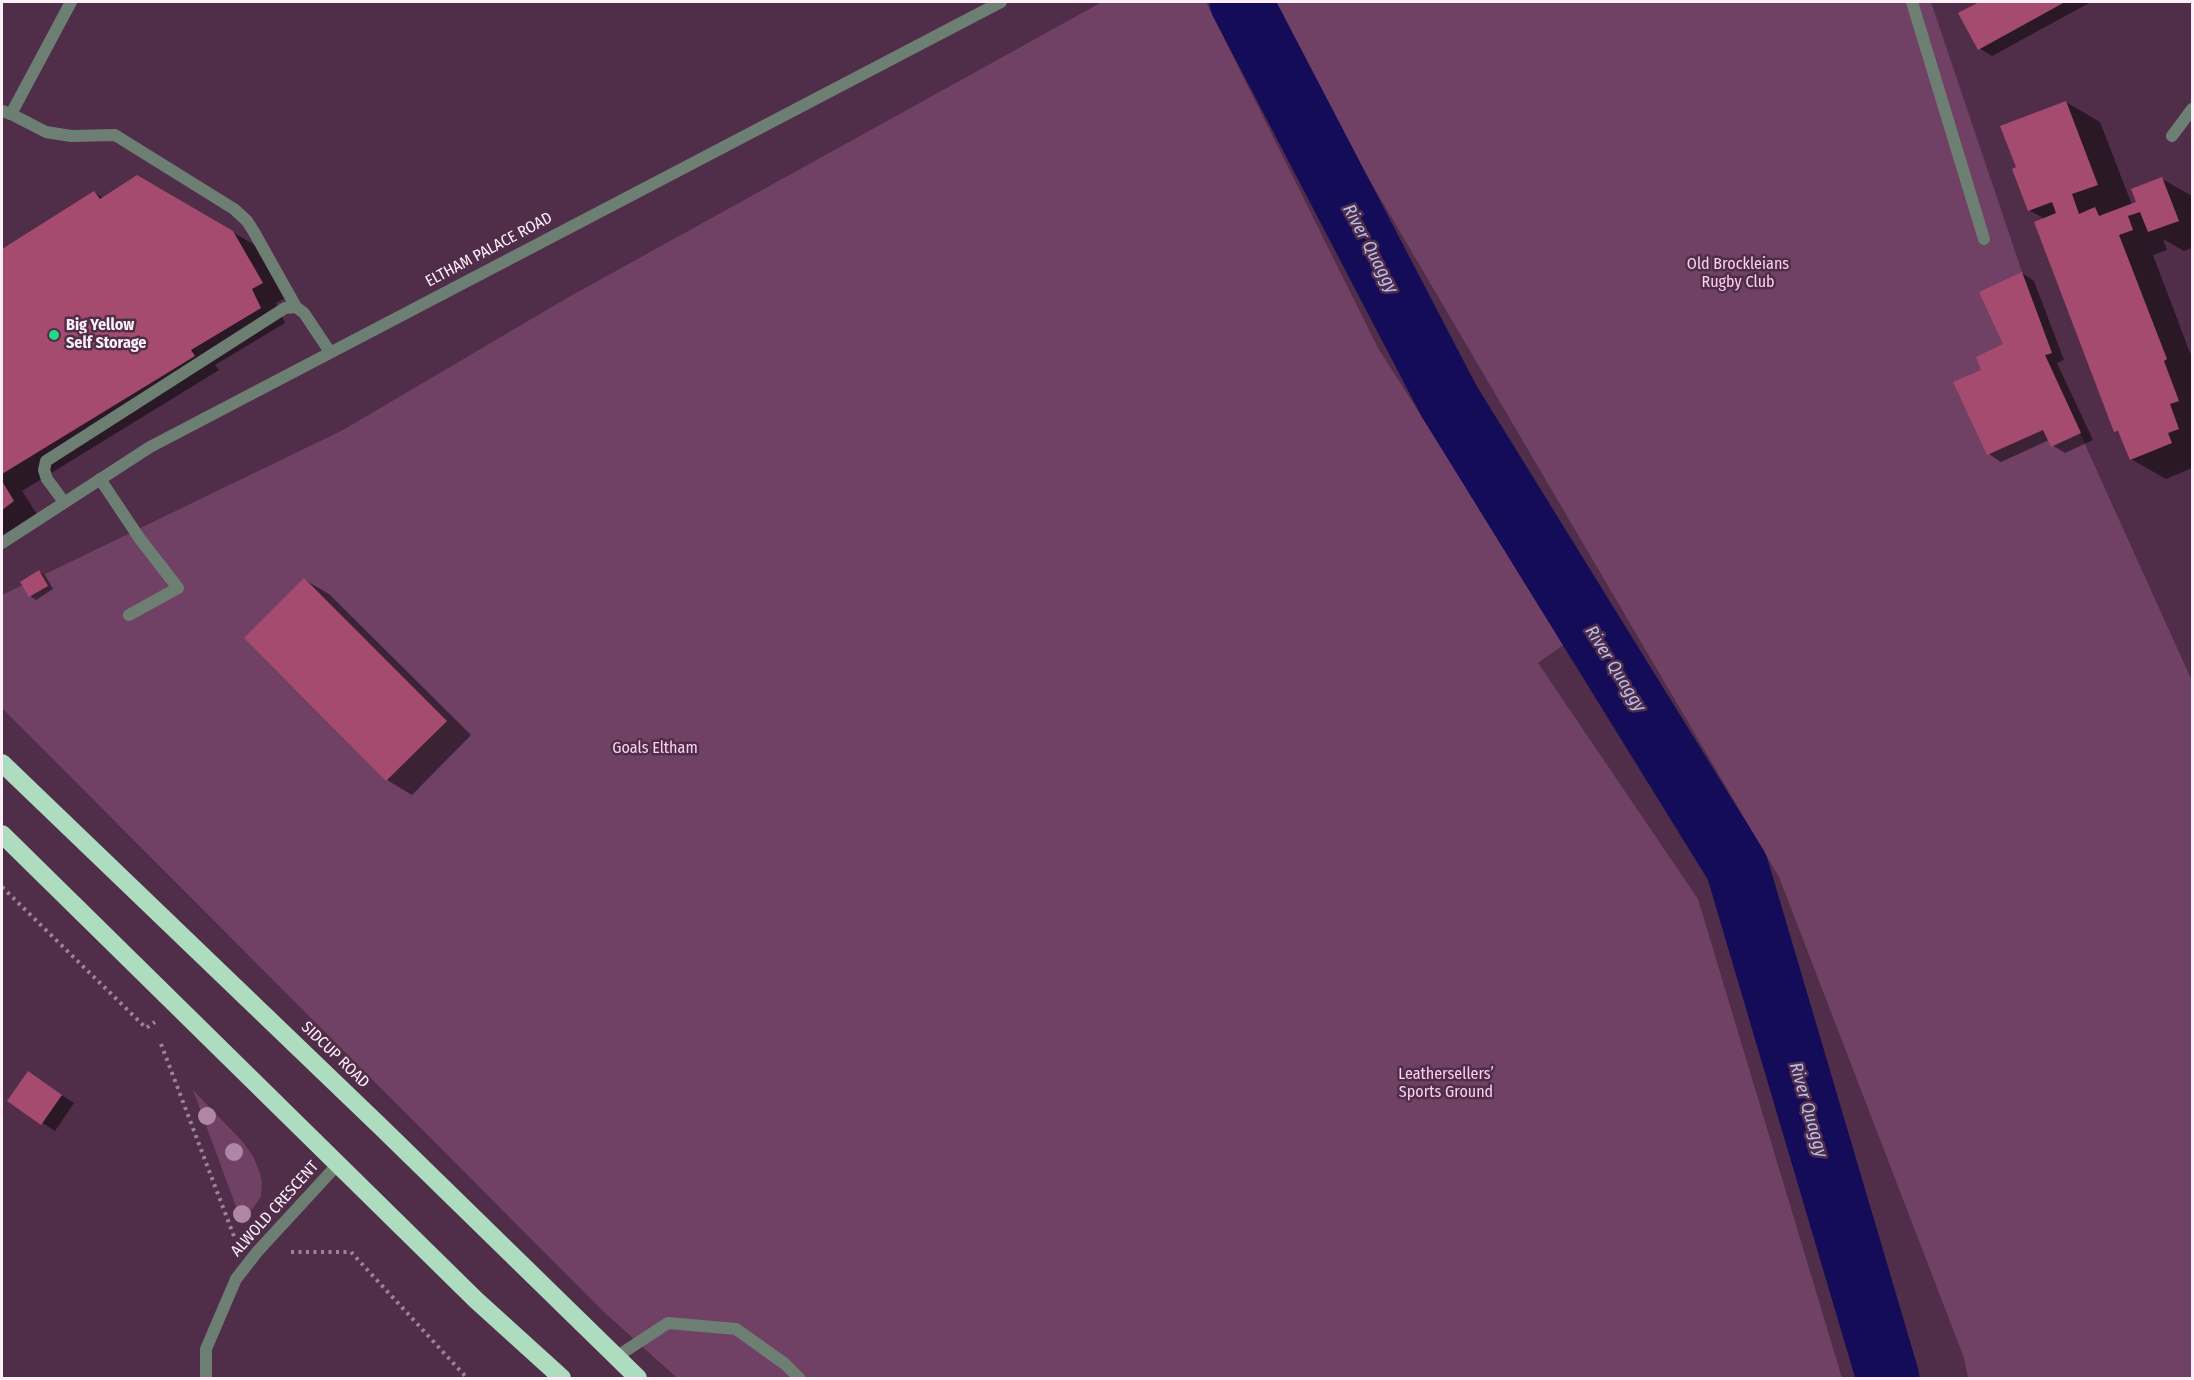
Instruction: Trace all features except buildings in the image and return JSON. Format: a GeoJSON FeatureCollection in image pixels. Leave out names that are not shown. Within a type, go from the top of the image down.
{"type":"FeatureCollection","features":[{"type":"Feature","properties":{"kind":"highway","name":"SIDCUP ROAD"},"geometry":{"type":"LineString","coordinates":[[2,763],[638,1378]]}},
{"type":"Feature","properties":{"kind":"highway"},"geometry":{"type":"LineString","coordinates":[[2,834],[476,1300],[562,1378]]}},
{"type":"Feature","properties":{"kind":"street"},"geometry":{"type":"LineString","coordinates":[[71,2],[6,112],[46,132],[71,136],[115,135],[234,209],[251,226],[296,307],[304,313],[330,352]]}},
{"type":"Feature","properties":{"kind":"street","name":"ELTHAM PALACE ROAD"},"geometry":{"type":"LineString","coordinates":[[2,543],[150,447],[1001,2]]}},
{"type":"Feature","properties":{"kind":"street"},"geometry":{"type":"LineString","coordinates":[[1911,2],[1984,239]]}},
{"type":"Feature","properties":{"kind":"street"},"geometry":{"type":"LineString","coordinates":[[2172,136],[2193,109]]}},
{"type":"Feature","properties":{"kind":"street"},"geometry":{"type":"LineString","coordinates":[[64,502],[47,479],[44,470],[46,461],[285,308],[296,307]]}},
{"type":"Feature","properties":{"kind":"street"},"geometry":{"type":"LineString","coordinates":[[100,479],[140,539],[178,588],[129,615]]}},
{"type":"Feature","properties":{"kind":"street","name":"ALWOLD CRESCENT"},"geometry":{"type":"LineString","coordinates":[[206,1378],[206,1349],[236,1279],[257,1252],[338,1164]]}},
{"type":"Feature","properties":{"kind":"street"},"geometry":{"type":"LineString","coordinates":[[616,1357],[668,1323],[736,1329],[785,1364],[799,1378]]}},
{"type":"Feature","properties":{"kind":"path"},"geometry":{"type":"LineString","coordinates":[[2,887],[146,1028]]}},
{"type":"Feature","properties":{"kind":"path"},"geometry":{"type":"LineString","coordinates":[[161,1044],[238,1247]]}},
{"type":"Feature","properties":{"kind":"path"},"geometry":{"type":"LineString","coordinates":[[257,1252],[351,1252],[467,1378]]}},
{"type":"Feature","properties":{"kind":"green space","name":"Goals Eltham"},"geometry":{"type":"Polygon","coordinates":[[[1102,2],[1206,2],[1378,348],[1566,643],[1538,663],[1698,899],[1842,1378],[677,1378],[604,1312],[2,708],[2,595],[343,430],[567,298],[1102,2]]]}},
{"type":"Feature","properties":{"kind":"green space","name":"Old Brockleians Rugby Club"},"geometry":{"type":"Polygon","coordinates":[[[1265,2],[1931,2],[2022,272],[2052,353],[2045,356],[2192,681],[2192,1378],[1968,1378],[1964,1358],[1779,877],[1265,2]]]}},
{"type":"Feature","properties":{"kind":"green space"},"geometry":{"type":"Polygon","coordinates":[[[193,1090],[242,1141],[253,1156],[259,1170],[262,1182],[261,1197],[242,1223],[193,1090]]]}},
{"type":"Feature","properties":{"kind":"waterway","name":"River Quaggy"},"geometry":{"type":"LineString","coordinates":[[1241,2],[1449,401],[1737,867],[1888,1378]]}},
{"type":"Feature","properties":{"kind":"place","name":"Big Yellow Self Storage"},"geometry":{"type":"Point","coordinates":[54,335]}},
{"type":"Feature","properties":{"kind":"park label","name":"Leathersellers’ Sports Ground"},"geometry":{"type":"Point","coordinates":[1446,1084]}}]}
